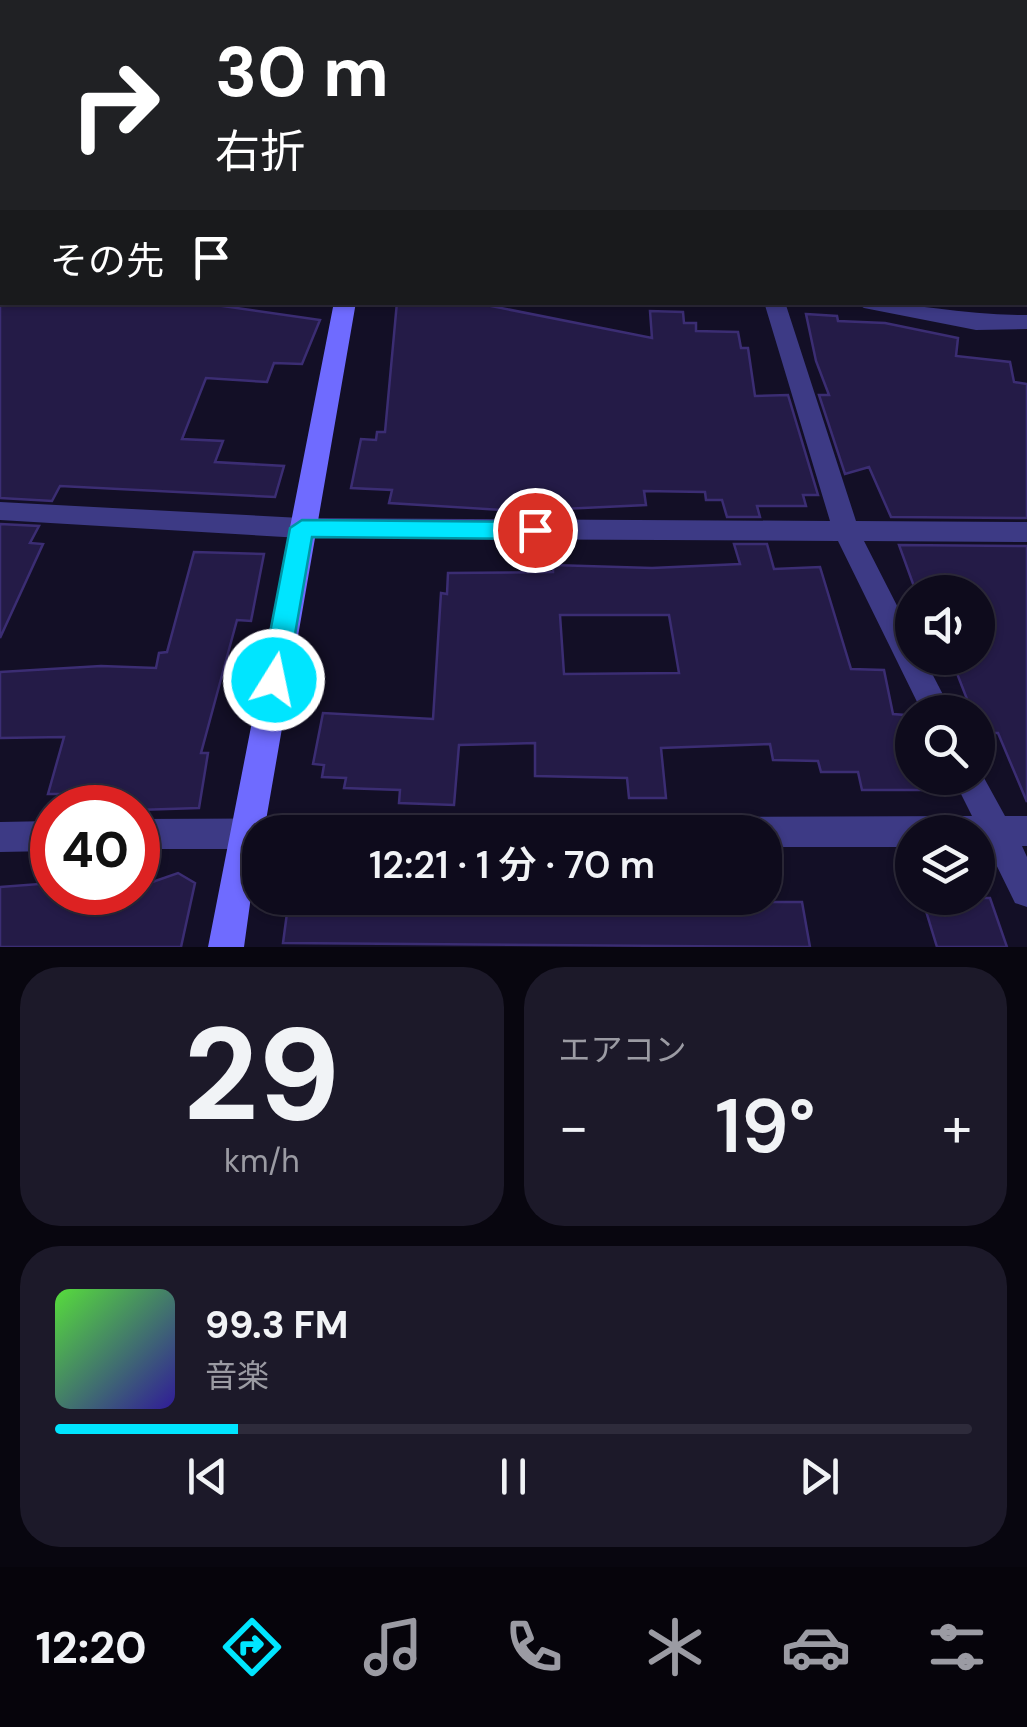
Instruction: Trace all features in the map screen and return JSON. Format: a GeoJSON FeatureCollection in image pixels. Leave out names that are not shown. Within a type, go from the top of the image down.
{"type":"FeatureCollection","features":[{"type":"Feature","properties":{"kind":"street"},"geometry":{"type":"LineString","coordinates":[[250,815],[344,305]]}},
{"type":"Feature","properties":{"kind":"street"},"geometry":{"type":"LineString","coordinates":[[775,305],[847,533],[928,695]]}},
{"type":"Feature","properties":{"kind":"street"},"geometry":{"type":"LineString","coordinates":[[880,305],[976,323],[1027,322]]}},
{"type":"Feature","properties":{"kind":"street"},"geometry":{"type":"LineString","coordinates":[[0,510],[302,528],[1027,532]]}},
{"type":"Feature","properties":{"kind":"street"},"geometry":{"type":"LineString","coordinates":[[982,795],[1011,831],[1027,891]]}},
{"type":"Feature","properties":{"kind":"street"},"geometry":{"type":"LineString","coordinates":[[160,833],[242,831]]}},
{"type":"Feature","properties":{"kind":"street"},"geometry":{"type":"LineString","coordinates":[[782,831],[1011,831]]}},
{"type":"Feature","properties":{"kind":"street"},"geometry":{"type":"LineString","coordinates":[[0,837],[30,836]]}},
{"type":"Feature","properties":{"kind":"street"},"geometry":{"type":"LineString","coordinates":[[226,947],[242,859]]}},
{"type":"Feature","properties":{"kind":"building"},"geometry":{"type":"Polygon","coordinates":[[[0,305],[216,305],[320,320],[302,364],[274,363],[267,382],[206,378],[182,439],[223,441],[215,462],[284,466],[275,497],[60,486],[52,501],[0,498],[0,305]]]}},
{"type":"Feature","properties":{"kind":"building"},"geometry":{"type":"Polygon","coordinates":[[[397,305],[486,305],[652,338],[650,311],[683,312],[684,323],[696,323],[696,331],[738,332],[741,348],[748,348],[755,396],[788,395],[818,495],[803,495],[806,506],[757,506],[760,517],[727,517],[722,500],[706,500],[705,492],[644,491],[646,505],[520,511],[389,503],[392,490],[351,488],[361,439],[376,440],[377,432],[385,432],[397,305]]]}},
{"type":"Feature","properties":{"kind":"building"},"geometry":{"type":"Polygon","coordinates":[[[806,314],[837,316],[838,321],[885,323],[958,338],[956,356],[1010,362],[1014,382],[1027,384],[1027,518],[891,517],[869,467],[845,474],[819,395],[829,395],[816,361],[806,314]]]}},
{"type":"Feature","properties":{"kind":"building"},"geometry":{"type":"Polygon","coordinates":[[[0,524],[39,526],[30,543],[43,544],[0,638],[0,524]]]}},
{"type":"Feature","properties":{"kind":"building"},"geometry":{"type":"Polygon","coordinates":[[[734,544],[767,544],[774,569],[820,567],[851,669],[884,670],[895,714],[895,790],[862,790],[858,772],[821,772],[818,761],[773,760],[770,744],[661,748],[666,798],[629,798],[627,778],[535,776],[535,743],[459,745],[454,805],[399,803],[400,790],[344,788],[346,778],[322,777],[324,765],[313,764],[323,713],[433,719],[441,593],[447,594],[448,573],[553,572],[553,565],[652,568],[740,564],[734,544]],[[560,615],[564,674],[679,673],[669,615],[560,615]]]}},
{"type":"Feature","properties":{"kind":"building"},"geometry":{"type":"Polygon","coordinates":[[[899,545],[1027,546],[1027,802],[995,733],[995,695],[965,695],[958,675],[995,675],[995,575],[910,575],[899,545]]]}},
{"type":"Feature","properties":{"kind":"building"},"geometry":{"type":"Polygon","coordinates":[[[194,552],[264,554],[251,621],[237,620],[201,753],[208,753],[199,808],[160,809],[160,785],[51,785],[64,737],[0,738],[0,672],[101,666],[156,668],[159,653],[167,652],[194,552]]]}},
{"type":"Feature","properties":{"kind":"building"},"geometry":{"type":"Polygon","coordinates":[[[178,873],[195,883],[181,947],[0,947],[0,887],[30,885],[30,915],[160,915],[160,879],[178,873]]]}},
{"type":"Feature","properties":{"kind":"building"},"geometry":{"type":"Polygon","coordinates":[[[782,902],[802,902],[810,947],[283,943],[287,915],[782,915],[782,902]]]}},
{"type":"Feature","properties":{"kind":"building"},"geometry":{"type":"Polygon","coordinates":[[[995,912],[1007,947],[937,947],[927,915],[995,912]]]}},
{"type":"Feature","properties":{"kind":"route"},"geometry":{"type":"LineString","coordinates":[[274,680],[302,528],[535,530]]}}]}
